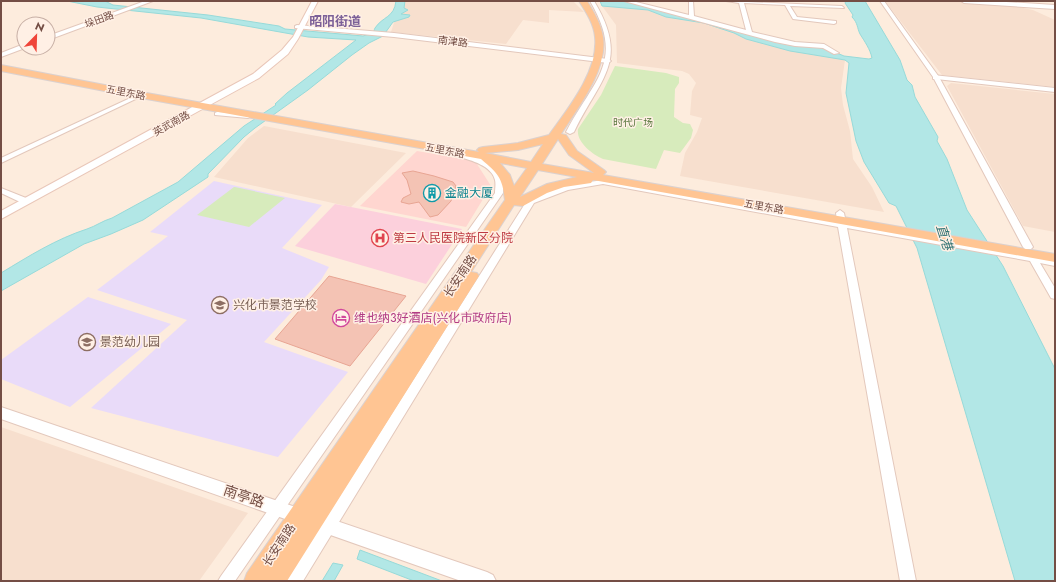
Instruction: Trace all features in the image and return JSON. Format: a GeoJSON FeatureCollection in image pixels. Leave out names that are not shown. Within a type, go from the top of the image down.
{"type":"FeatureCollection","features":[{"type":"Feature","properties":{"kind":"main road","name":"英武南路"},"geometry":{"type":"LineString","coordinates":[[297,32],[310,1]]}},
{"type":"Feature","properties":{"kind":"main road","name":"英武南路"},"geometry":{"type":"LineString","coordinates":[[1,216],[256,76],[285,52],[315,1]]}},
{"type":"Feature","properties":{"kind":"main road","name":"长安南路"},"geometry":{"type":"LineString","coordinates":[[583,1],[596,22],[603,60]]}},
{"type":"Feature","properties":{"kind":"main road","name":"长安南路"},"geometry":{"type":"LineString","coordinates":[[274,581],[515,201],[588,96],[603,60],[605,42],[603,31],[596,14],[588,1]]}},
{"type":"Feature","properties":{"kind":"main road","name":"五里东路"},"geometry":{"type":"LineString","coordinates":[[1,63],[248,113],[481,153],[1031,253]]}},
{"type":"Feature","properties":{"kind":"main road","name":"五里东路"},"geometry":{"type":"LineString","coordinates":[[1,68],[141,95],[205,104]]}},
{"type":"Feature","properties":{"kind":"main road","name":"英武南路"},"geometry":{"type":"LineString","coordinates":[[1,212],[205,104]]}},
{"type":"Feature","properties":{"kind":"main road"},"geometry":{"type":"LineString","coordinates":[[481,153],[528,145],[561,136],[573,153],[601,175]]}},
{"type":"Feature","properties":{"kind":"main road"},"geometry":{"type":"LineString","coordinates":[[481,153],[498,166],[506,176],[515,201],[552,187],[601,175]]}},
{"type":"Feature","properties":{"kind":"main road"},"geometry":{"type":"LineString","coordinates":[[1031,253],[1055,252]]}},
{"type":"Feature","properties":{"kind":"main road"},"geometry":{"type":"LineString","coordinates":[[1031,253],[1055,258]]}},
{"type":"Feature","properties":{"kind":"main road","name":"长安南路"},"geometry":{"type":"LineString","coordinates":[[255,581],[314,520]]}},
{"type":"Feature","properties":{"kind":"street","name":"垛田路"},"geometry":{"type":"LineString","coordinates":[[56,35],[150,1]]}},
{"type":"Feature","properties":{"kind":"street"},"geometry":{"type":"LineString","coordinates":[[592,1],[608,30],[609,42],[603,60]]}},
{"type":"Feature","properties":{"kind":"street"},"geometry":{"type":"LineString","coordinates":[[626,1],[640,2],[718,23],[750,34],[795,44],[824,46],[836,53]]}},
{"type":"Feature","properties":{"kind":"street"},"geometry":{"type":"LineString","coordinates":[[691,1],[692,17]]}},
{"type":"Feature","properties":{"kind":"street"},"geometry":{"type":"LineString","coordinates":[[728,1],[842,7]]}},
{"type":"Feature","properties":{"kind":"street"},"geometry":{"type":"LineString","coordinates":[[741,1],[750,34]]}},
{"type":"Feature","properties":{"kind":"street"},"geometry":{"type":"LineString","coordinates":[[882,1],[937,78],[1055,296]]}},
{"type":"Feature","properties":{"kind":"street"},"geometry":{"type":"LineString","coordinates":[[964,1],[1055,7]]}},
{"type":"Feature","properties":{"kind":"street"},"geometry":{"type":"LineString","coordinates":[[1022,1],[1034,5]]}},
{"type":"Feature","properties":{"kind":"street"},"geometry":{"type":"LineString","coordinates":[[1025,1],[1052,13]]}},
{"type":"Feature","properties":{"kind":"street"},"geometry":{"type":"LineString","coordinates":[[787,4],[795,18],[834,22]]}},
{"type":"Feature","properties":{"kind":"street","name":"南津路"},"geometry":{"type":"LineString","coordinates":[[297,32],[364,32],[603,60]]}},
{"type":"Feature","properties":{"kind":"street"},"geometry":{"type":"LineString","coordinates":[[1,55],[16,49]]}},
{"type":"Feature","properties":{"kind":"street"},"geometry":{"type":"LineString","coordinates":[[937,78],[1055,91]]}},
{"type":"Feature","properties":{"kind":"street"},"geometry":{"type":"LineString","coordinates":[[1,161],[141,95]]}},
{"type":"Feature","properties":{"kind":"street"},"geometry":{"type":"LineString","coordinates":[[217,114],[248,113]]}},
{"type":"Feature","properties":{"kind":"street"},"geometry":{"type":"LineString","coordinates":[[226,581],[279,508],[499,193],[499,179],[495,172],[473,156],[276,118]]}},
{"type":"Feature","properties":{"kind":"street"},"geometry":{"type":"LineString","coordinates":[[294,581],[314,520],[531,201],[550,192],[569,186],[603,182],[841,219],[908,581]]}},
{"type":"Feature","properties":{"kind":"street"},"geometry":{"type":"LineString","coordinates":[[1,190],[23,200]]}},
{"type":"Feature","properties":{"kind":"street"},"geometry":{"type":"LineString","coordinates":[[1031,253],[1055,263]]}},
{"type":"Feature","properties":{"kind":"street","name":"南亭路"},"geometry":{"type":"LineString","coordinates":[[1,413],[487,581]]}},
{"type":"Feature","properties":{"kind":"shaded area"},"geometry":{"type":"Polygon","coordinates":[[[401,1],[573,1],[584,12],[549,10],[549,23],[523,20],[506,44],[391,32],[401,1]]]}},
{"type":"Feature","properties":{"kind":"shaded area"},"geometry":{"type":"Polygon","coordinates":[[[885,1],[947,1],[1008,5],[1033,10],[1055,20],[1055,87],[942,75],[885,1]]]}},
{"type":"Feature","properties":{"kind":"shaded area"},"geometry":{"type":"Polygon","coordinates":[[[602,6],[648,10],[666,17],[705,23],[734,33],[746,39],[790,50],[845,60],[841,88],[843,105],[850,131],[853,159],[872,187],[884,212],[680,176],[685,153],[697,132],[702,118],[690,115],[692,91],[696,83],[689,74],[682,71],[617,63],[616,25],[602,6]]]}},
{"type":"Feature","properties":{"kind":"shaded area"},"geometry":{"type":"Polygon","coordinates":[[[951,83],[1055,94],[1055,232],[1023,226],[947,86],[951,83]]]}},
{"type":"Feature","properties":{"kind":"shaded area"},"geometry":{"type":"Polygon","coordinates":[[[264,126],[406,153],[351,207],[214,177],[248,138],[264,126]]]}},
{"type":"Feature","properties":{"kind":"shaded area","name":"金融大厦"},"geometry":{"type":"Polygon","coordinates":[[[417,151],[475,161],[491,186],[466,227],[360,206],[417,151]]]}},
{"type":"Feature","properties":{"kind":"shaded area","name":"兴化市景范学校"},"geometry":{"type":"Polygon","coordinates":[[[214,181],[322,205],[282,248],[329,267],[321,280],[264,342],[348,372],[278,457],[91,408],[187,320],[97,290],[168,236],[150,232],[214,181]]]}},
{"type":"Feature","properties":{"kind":"shaded area","name":"第三人民医院新区分院"},"geometry":{"type":"Polygon","coordinates":[[[335,204],[462,229],[426,284],[295,246],[335,204]]]}},
{"type":"Feature","properties":{"kind":"shaded area","name":"景范幼儿园"},"geometry":{"type":"Polygon","coordinates":[[[88,297],[171,324],[70,407],[1,379],[1,360],[88,297]]]}},
{"type":"Feature","properties":{"kind":"shaded area"},"geometry":{"type":"Polygon","coordinates":[[[1,427],[248,513],[199,581],[1,581],[1,427]]]}},
{"type":"Feature","properties":{"kind":"green space","name":"时代广场"},"geometry":{"type":"Polygon","coordinates":[[[615,66],[666,73],[679,77],[679,83],[675,89],[674,117],[683,123],[690,124],[693,130],[691,138],[680,153],[664,150],[656,169],[603,159],[590,151],[582,143],[578,134],[578,129],[601,95],[615,66]]]}},
{"type":"Feature","properties":{"kind":"green space"},"geometry":{"type":"Polygon","coordinates":[[[234,187],[285,198],[249,227],[197,215],[234,187]]]}},
{"type":"Feature","properties":{"kind":"water"},"geometry":{"type":"Polygon","coordinates":[[[67,1],[105,1],[113,5],[208,15],[279,26],[285,29],[363,36],[373,33],[378,24],[391,14],[395,7],[396,1],[405,1],[404,8],[408,10],[401,14],[410,15],[409,17],[393,22],[383,36],[369,43],[352,55],[308,90],[255,128],[244,137],[208,174],[208,177],[143,220],[84,244],[1,291],[1,273],[32,254],[112,218],[178,182],[244,126],[276,105],[275,104],[287,93],[356,40],[308,37],[201,18],[97,7],[67,1]]]}},
{"type":"Feature","properties":{"kind":"water","name":"直港"},"geometry":{"type":"Polygon","coordinates":[[[600,1],[626,1],[775,40],[818,45],[844,56],[869,59],[872,58],[870,52],[852,17],[853,15],[845,3],[846,1],[865,1],[900,60],[907,80],[912,85],[915,97],[938,137],[937,141],[947,159],[967,210],[1003,266],[1055,369],[1055,581],[1015,581],[917,248],[896,206],[889,203],[864,162],[856,141],[846,93],[849,63],[845,60],[790,51],[746,39],[734,33],[704,23],[666,17],[648,10],[602,6],[600,1]]]}},
{"type":"Feature","properties":{"kind":"water"},"geometry":{"type":"Polygon","coordinates":[[[360,550],[442,581],[414,581],[357,559],[360,550]]]}},
{"type":"Feature","properties":{"kind":"water"},"geometry":{"type":"Polygon","coordinates":[[[333,563],[343,565],[334,581],[322,581],[333,563]]]}},
{"type":"Feature","properties":{"kind":"building","name":"金融大厦"},"geometry":{"type":"Polygon","coordinates":[[[413,171],[453,182],[456,186],[451,201],[438,215],[430,217],[419,202],[409,204],[401,202],[403,198],[411,194],[407,180],[402,173],[413,171]]]}},
{"type":"Feature","properties":{"kind":"building","name":"维也纳3好酒店(兴化市政府店)"},"geometry":{"type":"Polygon","coordinates":[[[329,276],[406,296],[350,366],[275,339],[329,276]]]}},
{"type":"Feature","properties":{"kind":"place","name":"金融大厦"},"geometry":{"type":"Point","coordinates":[432,193]}},
{"type":"Feature","properties":{"kind":"place","name":"第三人民医院新区分院"},"geometry":{"type":"Point","coordinates":[380,238]}},
{"type":"Feature","properties":{"kind":"place","name":"兴化市景范学校"},"geometry":{"type":"Point","coordinates":[220,305]}},
{"type":"Feature","properties":{"kind":"place","name":"维也纳3好酒店(兴化市政府店)"},"geometry":{"type":"Point","coordinates":[341,318]}},
{"type":"Feature","properties":{"kind":"place","name":"景范幼儿园"},"geometry":{"type":"Point","coordinates":[87,342]}},
{"type":"Feature","properties":{"kind":"district","name":"昭阳街道"},"geometry":{"type":"Point","coordinates":[335,21]}}]}
